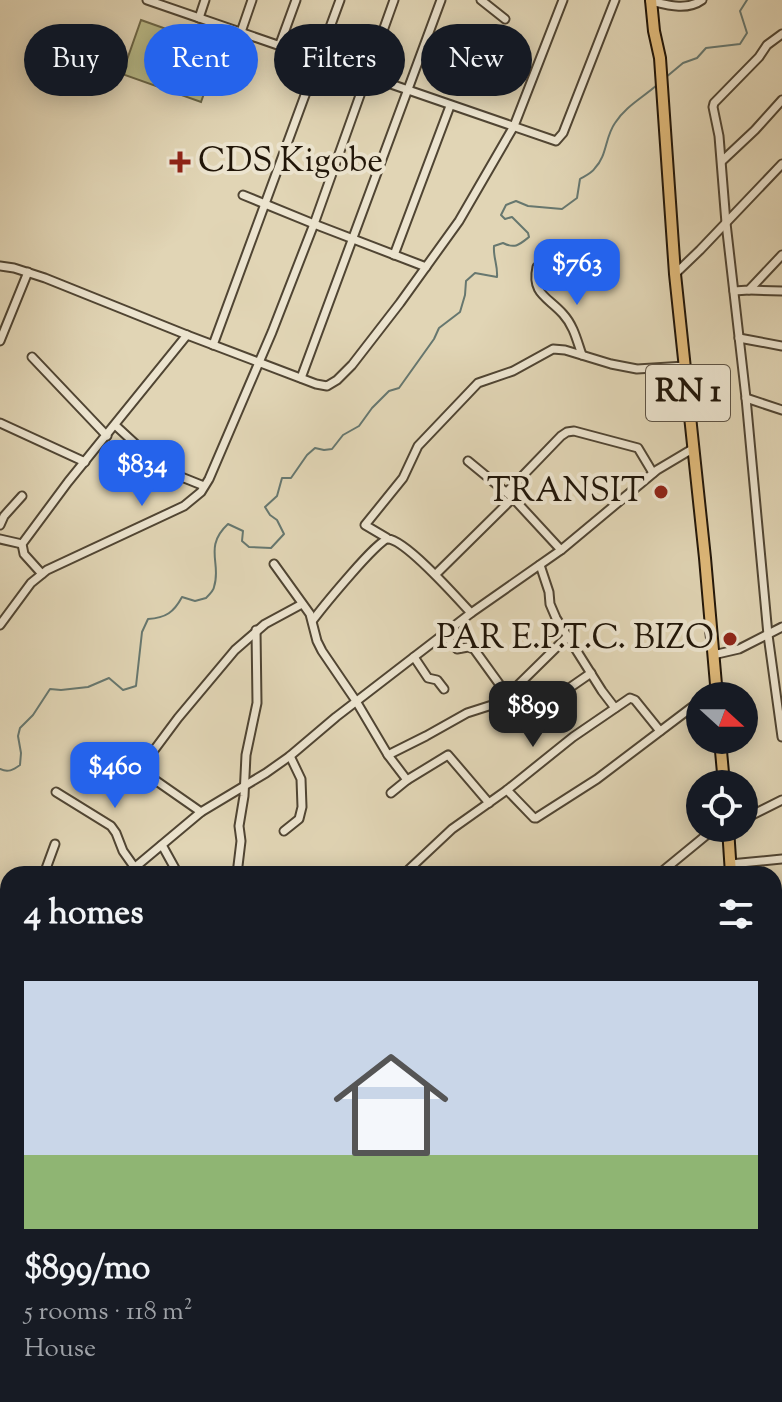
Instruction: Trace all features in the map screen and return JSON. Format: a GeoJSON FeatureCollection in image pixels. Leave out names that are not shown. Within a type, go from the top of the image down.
{"type":"FeatureCollection","features":[{"type":"Feature","properties":{"kind":"highway","name":"RN 1"},"geometry":{"type":"LineString","coordinates":[[650,0],[654,60],[661,89],[675,274],[714,682]]}},
{"type":"Feature","properties":{"kind":"highway"},"geometry":{"type":"LineString","coordinates":[[729,842],[731,866]]}},
{"type":"Feature","properties":{"kind":"street"},"geometry":{"type":"LineString","coordinates":[[147,0],[217,24]]}},
{"type":"Feature","properties":{"kind":"street"},"geometry":{"type":"LineString","coordinates":[[199,18],[205,0]]}},
{"type":"Feature","properties":{"kind":"street"},"geometry":{"type":"LineString","coordinates":[[244,24],[252,0]]}},
{"type":"Feature","properties":{"kind":"street"},"geometry":{"type":"LineString","coordinates":[[287,24],[296,0]]}},
{"type":"Feature","properties":{"kind":"street"},"geometry":{"type":"LineString","coordinates":[[331,24],[340,0]]}},
{"type":"Feature","properties":{"kind":"street"},"geometry":{"type":"LineString","coordinates":[[386,24],[394,0]]}},
{"type":"Feature","properties":{"kind":"street"},"geometry":{"type":"LineString","coordinates":[[301,378],[441,0]]}},
{"type":"Feature","properties":{"kind":"street"},"geometry":{"type":"LineString","coordinates":[[481,0],[505,19]]}},
{"type":"Feature","properties":{"kind":"street"},"geometry":{"type":"LineString","coordinates":[[0,266],[28,272],[327,386],[352,365],[459,221],[514,126],[563,0]]}},
{"type":"Feature","properties":{"kind":"street"},"geometry":{"type":"LineString","coordinates":[[406,91],[556,141],[560,138],[615,0]]}},
{"type":"Feature","properties":{"kind":"street"},"geometry":{"type":"LineString","coordinates":[[650,0],[672,6],[693,6],[702,0]]}},
{"type":"Feature","properties":{"kind":"street"},"geometry":{"type":"LineString","coordinates":[[782,34],[767,45],[713,107],[722,161],[768,635],[782,737]]}},
{"type":"Feature","properties":{"kind":"street"},"geometry":{"type":"LineString","coordinates":[[213,345],[304,96]]}},
{"type":"Feature","properties":{"kind":"street"},"geometry":{"type":"LineString","coordinates":[[0,625],[31,583],[42,574],[184,506],[204,486],[314,224],[361,96]]}},
{"type":"Feature","properties":{"kind":"street"},"geometry":{"type":"LineString","coordinates":[[722,161],[782,100]]}},
{"type":"Feature","properties":{"kind":"street"},"geometry":{"type":"LineString","coordinates":[[394,255],[450,106]]}},
{"type":"Feature","properties":{"kind":"street"},"geometry":{"type":"LineString","coordinates":[[675,274],[782,164]]}},
{"type":"Feature","properties":{"kind":"street"},"geometry":{"type":"LineString","coordinates":[[243,195],[426,267]]}},
{"type":"Feature","properties":{"kind":"street"},"geometry":{"type":"LineString","coordinates":[[749,290],[782,255]]}},
{"type":"Feature","properties":{"kind":"street"},"geometry":{"type":"LineString","coordinates":[[537,267],[535,282],[538,290],[570,323],[582,355]]}},
{"type":"Feature","properties":{"kind":"street"},"geometry":{"type":"LineString","coordinates":[[0,341],[28,272]]}},
{"type":"Feature","properties":{"kind":"street"},"geometry":{"type":"LineString","coordinates":[[734,291],[782,291]]}},
{"type":"Feature","properties":{"kind":"street"},"geometry":{"type":"LineString","coordinates":[[42,574],[24,554],[22,544],[187,335]]}},
{"type":"Feature","properties":{"kind":"street"},"geometry":{"type":"LineString","coordinates":[[739,338],[782,346]]}},
{"type":"Feature","properties":{"kind":"street"},"geometry":{"type":"LineString","coordinates":[[471,613],[436,574],[404,547],[365,525],[403,478],[418,446],[478,383],[513,371],[553,349],[637,369],[685,366]]}},
{"type":"Feature","properties":{"kind":"street"},"geometry":{"type":"LineString","coordinates":[[32,357],[107,436]]}},
{"type":"Feature","properties":{"kind":"street"},"geometry":{"type":"LineString","coordinates":[[746,398],[782,410]]}},
{"type":"Feature","properties":{"kind":"street"},"geometry":{"type":"LineString","coordinates":[[0,423],[85,462]]}},
{"type":"Feature","properties":{"kind":"street"},"geometry":{"type":"LineString","coordinates":[[115,425],[174,474],[204,486]]}},
{"type":"Feature","properties":{"kind":"street"},"geometry":{"type":"LineString","coordinates":[[436,574],[567,432],[574,431],[638,448],[653,473]]}},
{"type":"Feature","properties":{"kind":"street"},"geometry":{"type":"LineString","coordinates":[[137,866],[201,812],[290,756],[471,613],[561,550],[653,473],[694,448]]}},
{"type":"Feature","properties":{"kind":"street"},"geometry":{"type":"LineString","coordinates":[[468,461],[510,495],[561,550]]}},
{"type":"Feature","properties":{"kind":"street"},"geometry":{"type":"LineString","coordinates":[[0,525],[22,496]]}},
{"type":"Feature","properties":{"kind":"street"},"geometry":{"type":"LineString","coordinates":[[0,537],[22,544]]}},
{"type":"Feature","properties":{"kind":"street"},"geometry":{"type":"LineString","coordinates":[[313,620],[368,555],[387,538]]}},
{"type":"Feature","properties":{"kind":"street"},"geometry":{"type":"LineString","coordinates":[[274,564],[313,620],[322,651],[407,780]]}},
{"type":"Feature","properties":{"kind":"street"},"geometry":{"type":"LineString","coordinates":[[540,565],[556,618],[615,708]]}},
{"type":"Feature","properties":{"kind":"street"},"geometry":{"type":"LineString","coordinates":[[140,769],[235,650],[256,630],[302,604]]}},
{"type":"Feature","properties":{"kind":"street"},"geometry":{"type":"LineString","coordinates":[[713,655],[739,649],[782,627]]}},
{"type":"Feature","properties":{"kind":"street"},"geometry":{"type":"LineString","coordinates":[[238,866],[246,755],[257,703],[256,630]]}},
{"type":"Feature","properties":{"kind":"street"},"geometry":{"type":"LineString","coordinates":[[444,634],[457,649],[474,649],[513,703],[542,713],[565,691],[591,673]]}},
{"type":"Feature","properties":{"kind":"street"},"geometry":{"type":"LineString","coordinates":[[388,755],[467,713],[492,705],[507,696],[568,636]]}},
{"type":"Feature","properties":{"kind":"street"},"geometry":{"type":"LineString","coordinates":[[414,657],[428,678],[439,681],[444,689]]}},
{"type":"Feature","properties":{"kind":"street"},"geometry":{"type":"LineString","coordinates":[[413,866],[452,829],[573,737],[632,698],[660,731]]}},
{"type":"Feature","properties":{"kind":"street"},"geometry":{"type":"LineString","coordinates":[[507,790],[535,819],[597,779],[686,712]]}},
{"type":"Feature","properties":{"kind":"street"},"geometry":{"type":"LineString","coordinates":[[88,755],[119,760],[140,769],[201,812]]}},
{"type":"Feature","properties":{"kind":"street"},"geometry":{"type":"LineString","coordinates":[[391,793],[448,755],[489,803]]}},
{"type":"Feature","properties":{"kind":"street"},"geometry":{"type":"LineString","coordinates":[[284,831],[299,819],[302,807],[301,779],[290,756]]}},
{"type":"Feature","properties":{"kind":"street"},"geometry":{"type":"LineString","coordinates":[[56,792],[111,826],[134,866]]}},
{"type":"Feature","properties":{"kind":"street"},"geometry":{"type":"LineString","coordinates":[[758,812],[782,800]]}},
{"type":"Feature","properties":{"kind":"street"},"geometry":{"type":"LineString","coordinates":[[669,866],[698,842]]}},
{"type":"Feature","properties":{"kind":"street"},"geometry":{"type":"LineString","coordinates":[[47,866],[55,844]]}},
{"type":"Feature","properties":{"kind":"street"},"geometry":{"type":"LineString","coordinates":[[162,845],[174,866]]}},
{"type":"Feature","properties":{"kind":"street"},"geometry":{"type":"LineString","coordinates":[[746,866],[782,859]]}},
{"type":"Feature","properties":{"kind":"green space"},"geometry":{"type":"Polygon","coordinates":[[[141,20],[152,24],[144,24],[144,82],[128,76],[128,57],[141,20]]]}},
{"type":"Feature","properties":{"kind":"green space"},"geometry":{"type":"Polygon","coordinates":[[[184,96],[203,96],[201,102],[184,96]]]}},
{"type":"Feature","properties":{"kind":"waterway"},"geometry":{"type":"LineString","coordinates":[[665,78],[683,63],[697,58],[706,48],[740,44],[747,33],[740,11],[747,0]]}},
{"type":"Feature","properties":{"kind":"waterway"},"geometry":{"type":"LineString","coordinates":[[0,769],[6,771],[20,765],[20,728],[50,689],[88,687],[109,678],[123,690],[136,686],[142,632],[148,619],[169,613],[182,597],[195,601],[211,593],[216,579],[216,540],[228,524],[243,531],[242,541],[249,547],[271,548],[284,534],[265,507],[277,496],[282,478],[291,478],[315,448],[332,449],[343,435],[359,426],[389,391],[399,388],[439,328],[460,312],[466,281],[475,273],[497,277],[494,246],[503,243],[517,245],[529,237],[512,217],[505,219],[501,215],[506,205],[516,201],[528,206],[562,209],[577,198],[580,179],[599,163],[619,117],[657,85]]}},
{"type":"Feature","properties":{"kind":"place","name":"CDS Kigobe"},"geometry":{"type":"Point","coordinates":[180,162]}},
{"type":"Feature","properties":{"kind":"place","name":"TRANSIT"},"geometry":{"type":"Point","coordinates":[661,492]}},
{"type":"Feature","properties":{"kind":"place","name":"PAR E.P.T.C. BIZO"},"geometry":{"type":"Point","coordinates":[730,639]}}]}
